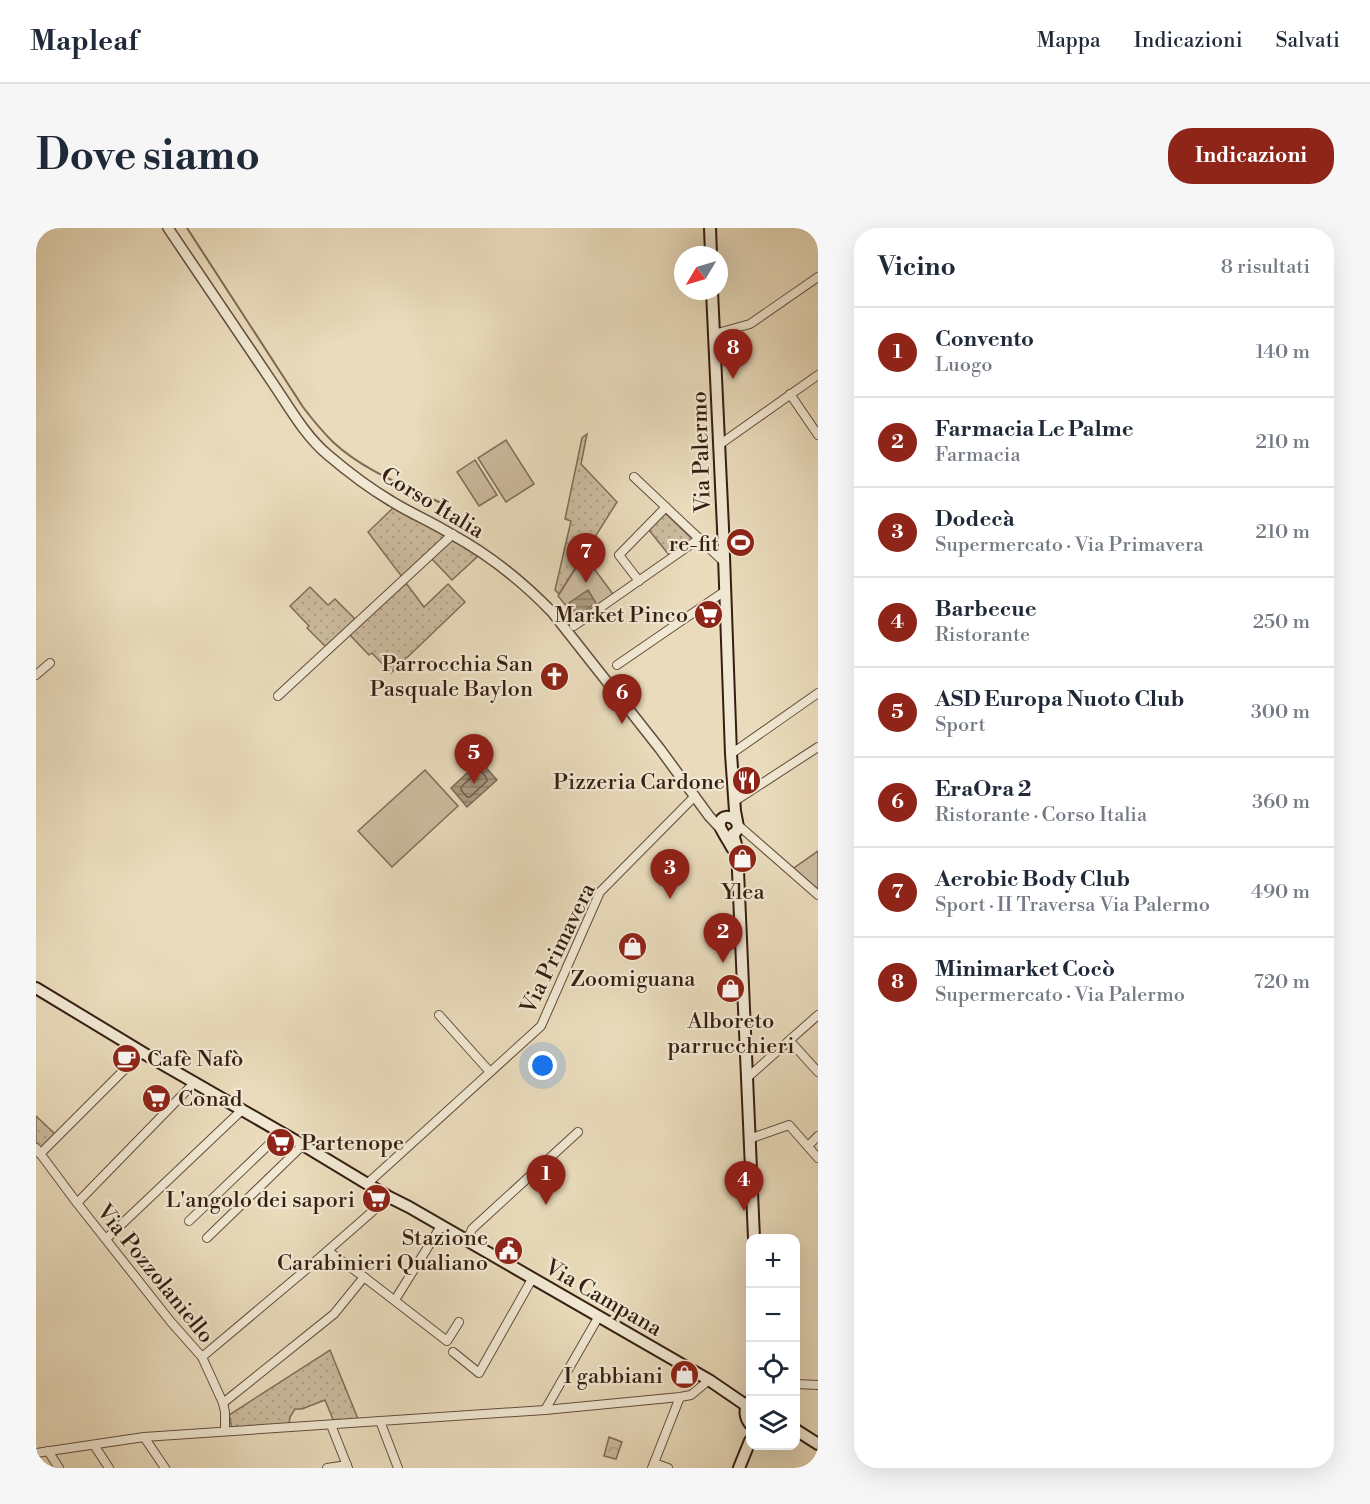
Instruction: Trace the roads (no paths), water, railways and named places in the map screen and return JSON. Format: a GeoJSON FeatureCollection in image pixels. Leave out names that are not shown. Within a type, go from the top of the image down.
{"type":"FeatureCollection","features":[{"type":"Feature","properties":{"kind":"main road"},"geometry":{"type":"LineString","coordinates":[[710,228],[711,246]]}},
{"type":"Feature","properties":{"kind":"main road","name":"Via Palermo"},"geometry":{"type":"LineString","coordinates":[[712,300],[731,754],[735,801],[730,826]]}},
{"type":"Feature","properties":{"kind":"main road"},"geometry":{"type":"LineString","coordinates":[[730,826],[737,848],[738,865],[754,1234]]}},
{"type":"Feature","properties":{"kind":"main road"},"geometry":{"type":"LineString","coordinates":[[730,826],[738,865]]}},
{"type":"Feature","properties":{"kind":"main road","name":"Via Campana"},"geometry":{"type":"LineString","coordinates":[[36,988],[143,1053],[368,1183],[388,1197],[467,1240],[746,1401]]}},
{"type":"Feature","properties":{"kind":"main road"},"geometry":{"type":"LineString","coordinates":[[800,1433],[818,1444]]}},
{"type":"Feature","properties":{"kind":"main road"},"geometry":{"type":"LineString","coordinates":[[739,1468],[746,1450]]}},
{"type":"Feature","properties":{"kind":"street","name":"Corso Italia"},"geometry":{"type":"LineString","coordinates":[[168,228],[318,447],[369,487],[453,534],[505,570],[538,597],[695,796],[712,813],[730,826]]}},
{"type":"Feature","properties":{"kind":"street"},"geometry":{"type":"LineString","coordinates":[[714,334],[750,324],[818,277]]}},
{"type":"Feature","properties":{"kind":"street"},"geometry":{"type":"LineString","coordinates":[[719,445],[818,375]]}},
{"type":"Feature","properties":{"kind":"street"},"geometry":{"type":"LineString","coordinates":[[790,394],[818,435]]}},
{"type":"Feature","properties":{"kind":"street"},"geometry":{"type":"LineString","coordinates":[[634,477],[724,562]]}},
{"type":"Feature","properties":{"kind":"street"},"geometry":{"type":"LineString","coordinates":[[639,581],[619,555],[666,507]]}},
{"type":"Feature","properties":{"kind":"street"},"geometry":{"type":"LineString","coordinates":[[279,696],[453,534]]}},
{"type":"Feature","properties":{"kind":"street"},"geometry":{"type":"LineString","coordinates":[[574,626],[699,538]]}},
{"type":"Feature","properties":{"kind":"street"},"geometry":{"type":"LineString","coordinates":[[616,664],[725,591]]}},
{"type":"Feature","properties":{"kind":"street"},"geometry":{"type":"LineString","coordinates":[[36,675],[50,663]]}},
{"type":"Feature","properties":{"kind":"street"},"geometry":{"type":"LineString","coordinates":[[731,754],[818,693]]}},
{"type":"Feature","properties":{"kind":"street"},"geometry":{"type":"LineString","coordinates":[[735,801],[818,747]]}},
{"type":"Feature","properties":{"kind":"street","name":"Via Primavera"},"geometry":{"type":"LineString","coordinates":[[368,1183],[541,1026],[600,892],[695,796]]}},
{"type":"Feature","properties":{"kind":"street"},"geometry":{"type":"LineString","coordinates":[[730,826],[746,840],[762,847]]}},
{"type":"Feature","properties":{"kind":"street"},"geometry":{"type":"LineString","coordinates":[[730,826],[762,847],[818,896]]}},
{"type":"Feature","properties":{"kind":"street"},"geometry":{"type":"LineString","coordinates":[[737,848],[746,840]]}},
{"type":"Feature","properties":{"kind":"street"},"geometry":{"type":"LineString","coordinates":[[439,1015],[490,1072]]}},
{"type":"Feature","properties":{"kind":"street"},"geometry":{"type":"LineString","coordinates":[[747,1078],[818,1015]]}},
{"type":"Feature","properties":{"kind":"street"},"geometry":{"type":"LineString","coordinates":[[790,1041],[818,1071]]}},
{"type":"Feature","properties":{"kind":"street"},"geometry":{"type":"LineString","coordinates":[[38,1151],[143,1053]]}},
{"type":"Feature","properties":{"kind":"street"},"geometry":{"type":"LineString","coordinates":[[77,1203],[195,1082]]}},
{"type":"Feature","properties":{"kind":"street"},"geometry":{"type":"LineString","coordinates":[[106,1239],[242,1110]]}},
{"type":"Feature","properties":{"kind":"street"},"geometry":{"type":"LineString","coordinates":[[749,1139],[789,1125],[818,1158]]}},
{"type":"Feature","properties":{"kind":"street"},"geometry":{"type":"LineString","coordinates":[[467,1240],[472,1228],[578,1132]]}},
{"type":"Feature","properties":{"kind":"street"},"geometry":{"type":"LineString","coordinates":[[189,1221],[281,1133]]}},
{"type":"Feature","properties":{"kind":"street"},"geometry":{"type":"LineString","coordinates":[[808,1146],[818,1136]]}},
{"type":"Feature","properties":{"kind":"street"},"geometry":{"type":"LineString","coordinates":[[207,1238],[303,1145]]}},
{"type":"Feature","properties":{"kind":"street","name":"Via Pozzolaniello"},"geometry":{"type":"LineString","coordinates":[[38,1151],[77,1203],[202,1357],[224,1402],[225,1431]]}},
{"type":"Feature","properties":{"kind":"street"},"geometry":{"type":"LineString","coordinates":[[202,1357],[328,1251],[388,1197]]}},
{"type":"Feature","properties":{"kind":"street"},"geometry":{"type":"LineString","coordinates":[[395,1300],[441,1226]]}},
{"type":"Feature","properties":{"kind":"street"},"geometry":{"type":"LineString","coordinates":[[328,1251],[447,1341],[459,1322]]}},
{"type":"Feature","properties":{"kind":"street"},"geometry":{"type":"LineString","coordinates":[[224,1402],[334,1314],[364,1277]]}},
{"type":"Feature","properties":{"kind":"street"},"geometry":{"type":"LineString","coordinates":[[453,1352],[479,1373],[532,1279]]}},
{"type":"Feature","properties":{"kind":"street"},"geometry":{"type":"LineString","coordinates":[[544,1410],[599,1316]]}},
{"type":"Feature","properties":{"kind":"street"},"geometry":{"type":"LineString","coordinates":[[36,1453],[144,1437],[544,1410],[680,1397],[691,1395],[709,1380]]}},
{"type":"Feature","properties":{"kind":"street"},"geometry":{"type":"LineString","coordinates":[[800,1384],[818,1385]]}},
{"type":"Feature","properties":{"kind":"street"},"geometry":{"type":"LineString","coordinates":[[668,1468],[653,1465],[680,1397]]}},
{"type":"Feature","properties":{"kind":"street"},"geometry":{"type":"LineString","coordinates":[[380,1421],[398,1468]]}},
{"type":"Feature","properties":{"kind":"street"},"geometry":{"type":"LineString","coordinates":[[327,1468],[348,1466],[331,1425]]}},
{"type":"Feature","properties":{"kind":"street"},"geometry":{"type":"LineString","coordinates":[[144,1437],[165,1468]]}},
{"type":"Feature","properties":{"kind":"street"},"geometry":{"type":"LineString","coordinates":[[94,1445],[109,1468]]}},
{"type":"Feature","properties":{"kind":"street"},"geometry":{"type":"LineString","coordinates":[[48,1451],[59,1468]]}},
{"type":"Feature","properties":{"kind":"water"},"geometry":{"type":"Polygon","coordinates":[[[588,590],[596,603],[577,616],[569,603],[588,590]]]}},
{"type":"Feature","properties":{"kind":"water"},"geometry":{"type":"Polygon","coordinates":[[[480,761],[497,780],[467,807],[451,788],[480,761]]]}},
{"type":"Feature","properties":{"kind":"waterway"},"geometry":{"type":"LineString","coordinates":[[187,228],[303,407],[325,434],[345,452],[372,470],[443,504]]}},
{"type":"Feature","properties":{"kind":"place","name":"Minimarket Cocò"},"geometry":{"type":"Point","coordinates":[733,379]}},
{"type":"Feature","properties":{"kind":"place","name":"re-fit"},"geometry":{"type":"Point","coordinates":[740,543]}},
{"type":"Feature","properties":{"kind":"place","name":"Aerobic Body Club"},"geometry":{"type":"Point","coordinates":[586,583]}},
{"type":"Feature","properties":{"kind":"place","name":"Market Pinco"},"geometry":{"type":"Point","coordinates":[709,614]}},
{"type":"Feature","properties":{"kind":"place","name":"Parrocchia San Pasquale Baylon"},"geometry":{"type":"Point","coordinates":[554,676]}},
{"type":"Feature","properties":{"kind":"place","name":"EraOra 2"},"geometry":{"type":"Point","coordinates":[622,724]}},
{"type":"Feature","properties":{"kind":"place","name":"Pizzeria Cardone"},"geometry":{"type":"Point","coordinates":[746,781]}},
{"type":"Feature","properties":{"kind":"place","name":"ASD Europa Nuoto Club"},"geometry":{"type":"Point","coordinates":[474,784]}},
{"type":"Feature","properties":{"kind":"place","name":"Ylea"},"geometry":{"type":"Point","coordinates":[743,859]}},
{"type":"Feature","properties":{"kind":"place","name":"Dodecà"},"geometry":{"type":"Point","coordinates":[670,899]}},
{"type":"Feature","properties":{"kind":"place","name":"Zoomiguana"},"geometry":{"type":"Point","coordinates":[633,946]}},
{"type":"Feature","properties":{"kind":"place","name":"Farmacia Le Palme"},"geometry":{"type":"Point","coordinates":[723,963]}},
{"type":"Feature","properties":{"kind":"place","name":"Alboreto parrucchieri"},"geometry":{"type":"Point","coordinates":[731,988]}},
{"type":"Feature","properties":{"kind":"place","name":"Cafè Nafò"},"geometry":{"type":"Point","coordinates":[126,1058]}},
{"type":"Feature","properties":{"kind":"place","name":"Conad"},"geometry":{"type":"Point","coordinates":[157,1098]}},
{"type":"Feature","properties":{"kind":"place","name":"Partenope"},"geometry":{"type":"Point","coordinates":[280,1142]}},
{"type":"Feature","properties":{"kind":"place","name":"L'angolo dei sapori"},"geometry":{"type":"Point","coordinates":[376,1199]}},
{"type":"Feature","properties":{"kind":"place","name":"Convento"},"geometry":{"type":"Point","coordinates":[546,1205]}},
{"type":"Feature","properties":{"kind":"place","name":"Barbecue"},"geometry":{"type":"Point","coordinates":[744,1211]}},
{"type":"Feature","properties":{"kind":"place","name":"Stazione Carabinieri Qualiano"},"geometry":{"type":"Point","coordinates":[509,1250]}},
{"type":"Feature","properties":{"kind":"place","name":"I gabbiani"},"geometry":{"type":"Point","coordinates":[684,1375]}}]}
